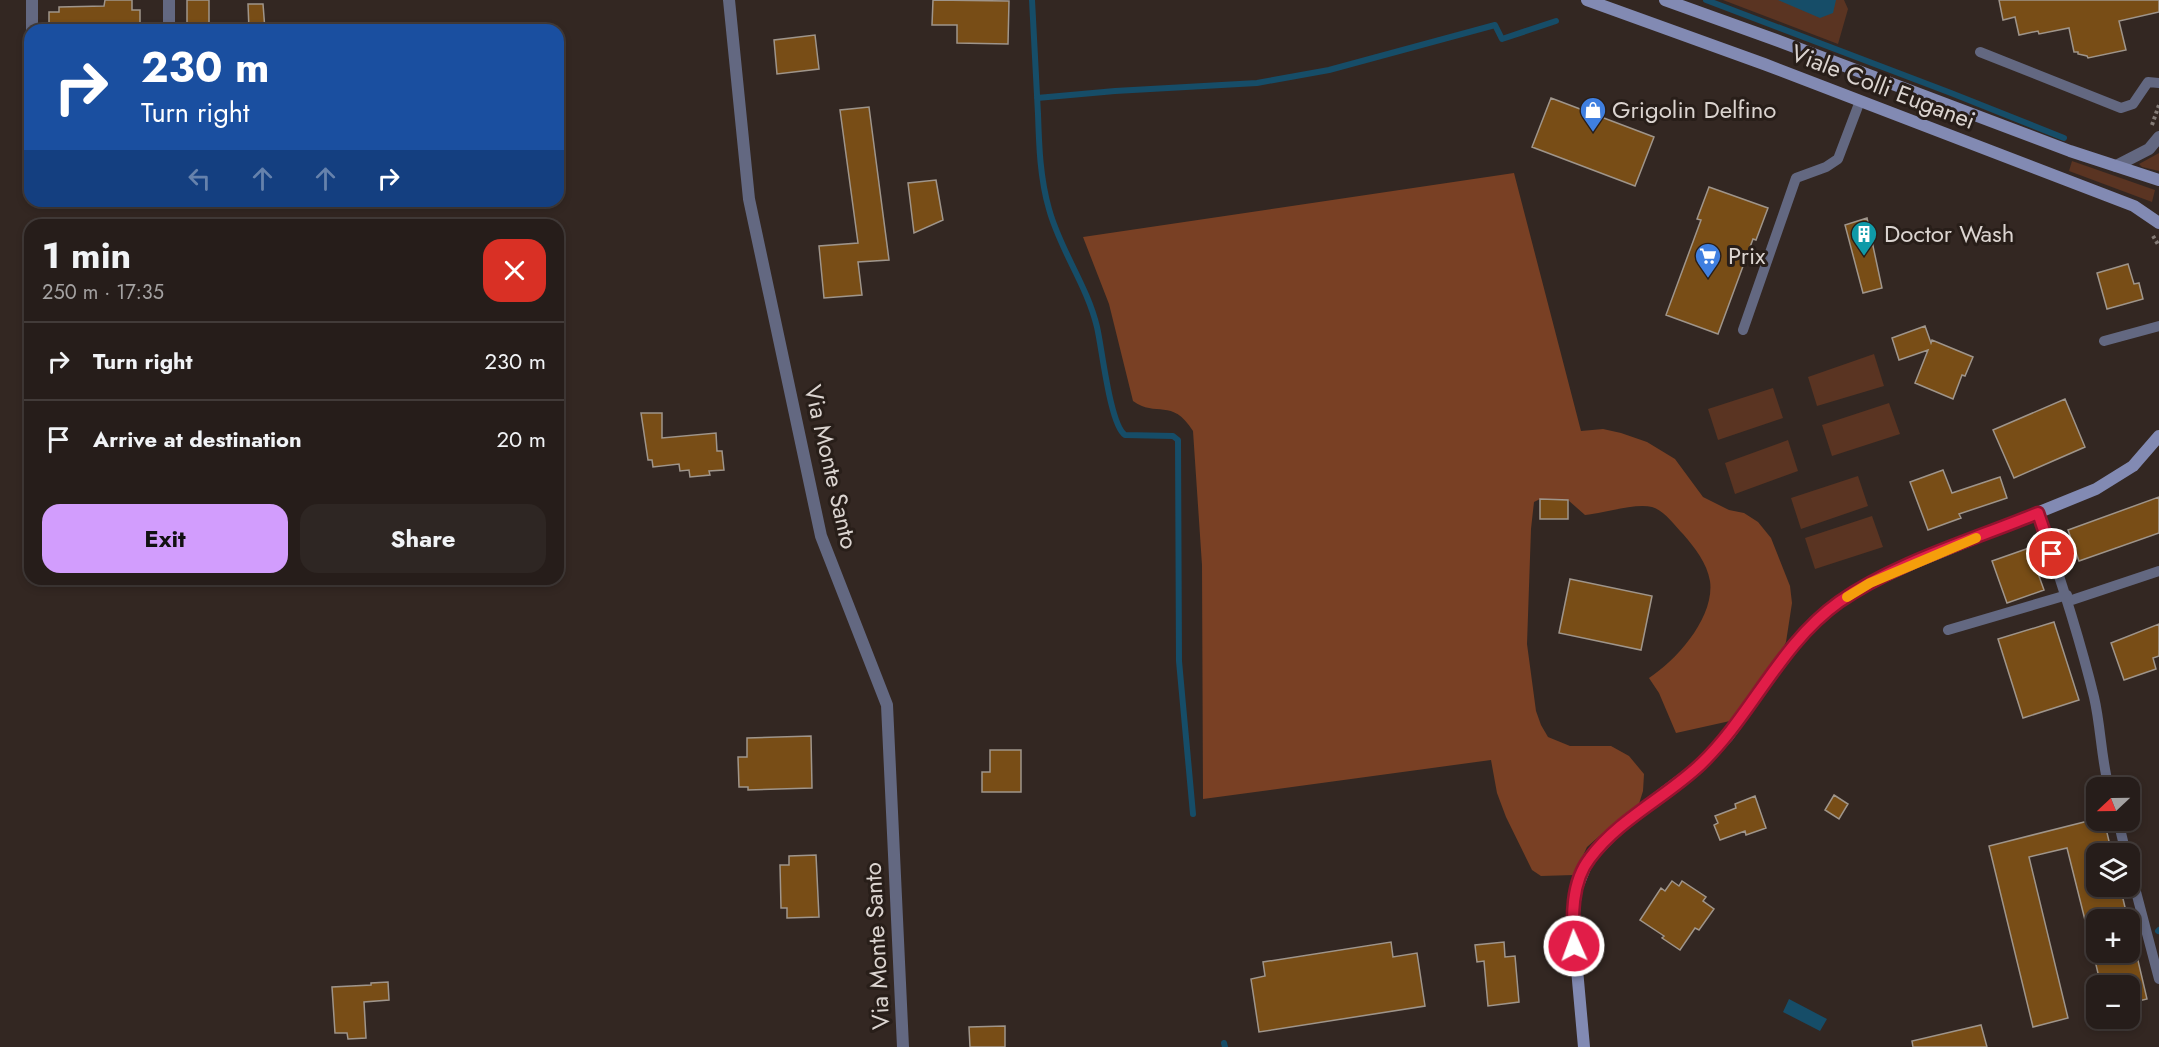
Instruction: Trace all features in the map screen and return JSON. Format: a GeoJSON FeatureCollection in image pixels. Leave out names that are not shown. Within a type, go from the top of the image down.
{"type":"FeatureCollection","features":[{"type":"Feature","properties":{"kind":"main road","name":"Viale Colli Euganei"},"geometry":{"type":"LineString","coordinates":[[1587,0],[2134,206],[2159,223]]}},
{"type":"Feature","properties":{"kind":"main road","name":"Viale Colli Euganei"},"geometry":{"type":"LineString","coordinates":[[1665,0],[2070,151],[2159,180]]}},
{"type":"Feature","properties":{"kind":"main road"},"geometry":{"type":"LineString","coordinates":[[1584,1047],[1573,925],[1576,890],[1588,860],[1621,825],[1699,766],[1728,736],[1792,646],[1814,622],[1839,602],[1870,583],[1914,563],[2097,489],[2133,466],[2158,440],[2159,436]]}},
{"type":"Feature","properties":{"kind":"street"},"geometry":{"type":"LineString","coordinates":[[32,0],[32,24]]}},
{"type":"Feature","properties":{"kind":"street"},"geometry":{"type":"LineString","coordinates":[[169,0],[169,24]]}},
{"type":"Feature","properties":{"kind":"street","name":"Via Monte Santo"},"geometry":{"type":"LineString","coordinates":[[729,0],[750,199],[821,536],[887,705],[903,1047]]}},
{"type":"Feature","properties":{"kind":"street"},"geometry":{"type":"LineString","coordinates":[[2116,166],[2149,149],[2159,137]]}},
{"type":"Feature","properties":{"kind":"lane"},"geometry":{"type":"LineString","coordinates":[[1980,52],[2121,108],[2133,104],[2148,82],[2159,83]]}},
{"type":"Feature","properties":{"kind":"lane"},"geometry":{"type":"LineString","coordinates":[[1743,330],[1796,177],[1826,168],[1838,159],[1860,101]]}},
{"type":"Feature","properties":{"kind":"lane"},"geometry":{"type":"LineString","coordinates":[[2104,341],[2159,326]]}},
{"type":"Feature","properties":{"kind":"lane"},"geometry":{"type":"LineString","coordinates":[[2038,513],[2068,598],[2095,700],[2106,777]]}},
{"type":"Feature","properties":{"kind":"lane"},"geometry":{"type":"LineString","coordinates":[[1948,630],[2159,571]]}},
{"type":"Feature","properties":{"kind":"lane"},"geometry":{"type":"LineString","coordinates":[[2137,897],[2159,979]]}},
{"type":"Feature","properties":{"kind":"path"},"geometry":{"type":"LineString","coordinates":[[2145,133],[2151,126],[2159,105]]}},
{"type":"Feature","properties":{"kind":"shaded area"},"geometry":{"type":"Polygon","coordinates":[[[1723,0],[1844,0],[1848,9],[1838,44],[1723,0]]]}},
{"type":"Feature","properties":{"kind":"shaded area"},"geometry":{"type":"Polygon","coordinates":[[[2159,153],[2159,171],[2142,167],[2139,164],[2159,153]]]}},
{"type":"Feature","properties":{"kind":"shaded area"},"geometry":{"type":"Polygon","coordinates":[[[2072,161],[2155,190],[2152,202],[2069,171],[2072,161]]]}},
{"type":"Feature","properties":{"kind":"shaded area"},"geometry":{"type":"Polygon","coordinates":[[[1514,173],[1581,431],[1603,429],[1647,442],[1675,459],[1703,497],[1729,510],[1744,513],[1758,522],[1771,538],[1790,586],[1792,603],[1786,642],[1775,665],[1730,721],[1676,733],[1659,693],[1649,678],[1682,649],[1707,609],[1710,581],[1700,556],[1669,519],[1661,511],[1652,507],[1628,507],[1585,515],[1568,500],[1540,499],[1534,502],[1527,644],[1536,711],[1541,725],[1548,737],[1570,746],[1611,746],[1629,756],[1644,774],[1643,791],[1638,807],[1612,825],[1587,847],[1574,875],[1541,876],[1532,870],[1497,793],[1491,760],[1203,799],[1202,565],[1193,431],[1178,414],[1141,406],[1133,401],[1109,304],[1083,237],[1514,173]]]}},
{"type":"Feature","properties":{"kind":"shaded area"},"geometry":{"type":"Polygon","coordinates":[[[1874,354],[1884,386],[1817,406],[1808,377],[1874,354]]]}},
{"type":"Feature","properties":{"kind":"shaded area"},"geometry":{"type":"Polygon","coordinates":[[[1773,388],[1783,418],[1718,440],[1708,409],[1773,388]]]}},
{"type":"Feature","properties":{"kind":"shaded area"},"geometry":{"type":"Polygon","coordinates":[[[1889,403],[1900,434],[1832,456],[1822,425],[1889,403]]]}},
{"type":"Feature","properties":{"kind":"shaded area"},"geometry":{"type":"Polygon","coordinates":[[[1788,440],[1798,471],[1735,494],[1725,463],[1788,440]]]}},
{"type":"Feature","properties":{"kind":"shaded area"},"geometry":{"type":"Polygon","coordinates":[[[1858,476],[1868,506],[1801,529],[1791,498],[1858,476]]]}},
{"type":"Feature","properties":{"kind":"shaded area"},"geometry":{"type":"Polygon","coordinates":[[[1872,516],[1883,547],[1815,569],[1805,538],[1872,516]]]}},
{"type":"Feature","properties":{"kind":"water"},"geometry":{"type":"Polygon","coordinates":[[[1778,0],[1836,0],[1833,13],[1820,18],[1778,0]]]}},
{"type":"Feature","properties":{"kind":"water"},"geometry":{"type":"Polygon","coordinates":[[[1789,999],[1827,1019],[1820,1031],[1783,1012],[1789,999]]]}},
{"type":"Feature","properties":{"kind":"building"},"geometry":{"type":"Polygon","coordinates":[[[105,0],[132,0],[132,10],[140,10],[140,24],[49,24],[49,12],[59,12],[59,7],[104,6],[105,0]]]}},
{"type":"Feature","properties":{"kind":"building"},"geometry":{"type":"Polygon","coordinates":[[[187,0],[209,0],[209,24],[187,24],[187,0]]]}},
{"type":"Feature","properties":{"kind":"building"},"geometry":{"type":"Polygon","coordinates":[[[933,0],[1009,1],[1008,44],[957,43],[957,25],[932,25],[933,0]]]}},
{"type":"Feature","properties":{"kind":"building"},"geometry":{"type":"Polygon","coordinates":[[[1999,0],[2159,0],[2159,12],[2119,21],[2126,50],[2088,58],[2074,52],[2069,28],[2019,35],[2015,17],[2003,20],[1999,0]]]}},
{"type":"Feature","properties":{"kind":"building"},"geometry":{"type":"Polygon","coordinates":[[[248,4],[263,4],[265,24],[249,24],[248,4]]]}},
{"type":"Feature","properties":{"kind":"building"},"geometry":{"type":"Polygon","coordinates":[[[815,35],[819,69],[777,74],[774,40],[815,35]]]}},
{"type":"Feature","properties":{"kind":"building"},"geometry":{"type":"Polygon","coordinates":[[[1551,98],[1654,137],[1635,186],[1532,147],[1551,98]]]}},
{"type":"Feature","properties":{"kind":"building"},"geometry":{"type":"Polygon","coordinates":[[[869,107],[889,260],[858,262],[862,295],[824,298],[819,246],[858,243],[840,110],[869,107]]]}},
{"type":"Feature","properties":{"kind":"building"},"geometry":{"type":"Polygon","coordinates":[[[936,180],[943,220],[914,233],[908,183],[936,180]]]}},
{"type":"Feature","properties":{"kind":"building"},"geometry":{"type":"Polygon","coordinates":[[[1709,187],[1768,208],[1756,240],[1753,239],[1718,334],[1666,315],[1701,220],[1697,219],[1709,187]]]}},
{"type":"Feature","properties":{"kind":"building","name":"Doctor Wash"},"geometry":{"type":"Polygon","coordinates":[[[1867,218],[1882,288],[1863,293],[1845,225],[1867,218]]]}},
{"type":"Feature","properties":{"kind":"building"},"geometry":{"type":"Polygon","coordinates":[[[2128,264],[2134,284],[2139,283],[2143,299],[2107,309],[2097,273],[2128,264]]]}},
{"type":"Feature","properties":{"kind":"building"},"geometry":{"type":"Polygon","coordinates":[[[1925,326],[1931,343],[1932,340],[1973,357],[1965,376],[1962,375],[1953,399],[1915,383],[1928,350],[1899,360],[1892,338],[1925,326]]]}},
{"type":"Feature","properties":{"kind":"building"},"geometry":{"type":"Polygon","coordinates":[[[2065,399],[2085,447],[2014,478],[1993,430],[2065,399]]]}},
{"type":"Feature","properties":{"kind":"building"},"geometry":{"type":"Polygon","coordinates":[[[641,413],[662,413],[662,438],[716,433],[717,451],[722,451],[724,470],[709,471],[710,475],[690,477],[689,470],[680,471],[679,464],[653,467],[652,460],[648,460],[641,413]]]}},
{"type":"Feature","properties":{"kind":"building"},"geometry":{"type":"Polygon","coordinates":[[[1943,470],[1952,493],[2000,477],[2007,498],[1959,514],[1961,518],[1928,530],[1910,482],[1943,470]]]}},
{"type":"Feature","properties":{"kind":"building"},"geometry":{"type":"Polygon","coordinates":[[[2159,497],[2159,533],[2079,561],[2068,530],[2159,497]]]}},
{"type":"Feature","properties":{"kind":"building"},"geometry":{"type":"Polygon","coordinates":[[[1540,499],[1568,500],[1568,519],[1540,519],[1540,499]]]}},
{"type":"Feature","properties":{"kind":"building"},"geometry":{"type":"Polygon","coordinates":[[[2029,548],[2044,590],[2007,603],[1992,561],[2029,548]]]}},
{"type":"Feature","properties":{"kind":"building"},"geometry":{"type":"Polygon","coordinates":[[[1570,579],[1652,596],[1641,650],[1559,633],[1570,579]]]}},
{"type":"Feature","properties":{"kind":"building"},"geometry":{"type":"Polygon","coordinates":[[[2054,622],[2079,700],[2023,718],[1998,639],[2054,622]]]}},
{"type":"Feature","properties":{"kind":"building"},"geometry":{"type":"Polygon","coordinates":[[[2159,624],[2159,656],[2153,658],[2156,669],[2124,680],[2111,643],[2159,624]]]}},
{"type":"Feature","properties":{"kind":"building"},"geometry":{"type":"Polygon","coordinates":[[[811,736],[812,788],[748,790],[748,787],[739,787],[738,757],[747,757],[747,738],[811,736]]]}},
{"type":"Feature","properties":{"kind":"building"},"geometry":{"type":"Polygon","coordinates":[[[990,750],[1021,750],[1021,792],[982,792],[982,772],[990,772],[990,750]]]}},
{"type":"Feature","properties":{"kind":"building"},"geometry":{"type":"Polygon","coordinates":[[[1834,795],[1848,804],[1839,819],[1825,810],[1834,795]]]}},
{"type":"Feature","properties":{"kind":"building"},"geometry":{"type":"Polygon","coordinates":[[[1755,796],[1766,828],[1746,835],[1745,831],[1720,840],[1714,825],[1718,823],[1715,816],[1736,808],[1735,804],[1755,796]]]}},
{"type":"Feature","properties":{"kind":"building"},"geometry":{"type":"Polygon","coordinates":[[[2086,822],[2086,831],[2107,831],[2109,843],[2086,843],[2086,897],[2123,897],[2125,909],[2086,909],[2085,920],[2067,848],[2029,857],[2068,1018],[2033,1027],[1989,846],[2086,822]]]}},
{"type":"Feature","properties":{"kind":"building"},"geometry":{"type":"Polygon","coordinates":[[[816,855],[819,917],[787,918],[787,908],[781,908],[780,865],[789,865],[789,856],[816,855]]]}},
{"type":"Feature","properties":{"kind":"building"},"geometry":{"type":"Polygon","coordinates":[[[1672,881],[1679,886],[1682,881],[1706,897],[1703,901],[1714,909],[1699,930],[1695,928],[1680,950],[1640,920],[1661,888],[1665,891],[1672,881]]]}},
{"type":"Feature","properties":{"kind":"building"},"geometry":{"type":"Polygon","coordinates":[[[1391,942],[1393,957],[1417,953],[1425,1006],[1259,1032],[1251,979],[1265,976],[1263,962],[1391,942]]]}},
{"type":"Feature","properties":{"kind":"building"},"geometry":{"type":"Polygon","coordinates":[[[1504,942],[1505,957],[1515,956],[1519,1002],[1488,1006],[1484,961],[1477,962],[1475,945],[1504,942]]]}},
{"type":"Feature","properties":{"kind":"building"},"geometry":{"type":"Polygon","coordinates":[[[2096,963],[2139,963],[2147,999],[2140,1001],[2140,975],[2098,975],[2096,963]]]}},
{"type":"Feature","properties":{"kind":"building"},"geometry":{"type":"Polygon","coordinates":[[[388,982],[389,1000],[364,1002],[366,1038],[348,1039],[347,1033],[335,1033],[332,987],[388,982]]]}},
{"type":"Feature","properties":{"kind":"building"},"geometry":{"type":"Polygon","coordinates":[[[1981,1025],[1987,1047],[1913,1047],[1912,1041],[1981,1025]]]}},
{"type":"Feature","properties":{"kind":"building"},"geometry":{"type":"Polygon","coordinates":[[[1005,1026],[1005,1047],[970,1047],[969,1027],[1005,1026]]]}},
{"type":"Feature","properties":{"kind":"waterway"},"geometry":{"type":"LineString","coordinates":[[1032,0],[1040,150],[1046,197],[1060,239],[1093,312],[1115,417],[1125,435],[1173,436],[1178,440],[1179,661],[1193,814]]}},
{"type":"Feature","properties":{"kind":"waterway"},"geometry":{"type":"LineString","coordinates":[[1706,0],[2064,138]]}},
{"type":"Feature","properties":{"kind":"waterway"},"geometry":{"type":"LineString","coordinates":[[1037,98],[1257,83],[1329,70],[1495,25],[1502,39],[1556,21]]}},
{"type":"Feature","properties":{"kind":"waterway"},"geometry":{"type":"LineString","coordinates":[[1224,1043],[1225,1047]]}},
{"type":"Feature","properties":{"kind":"slow traffic"},"geometry":{"type":"LineString","coordinates":[[1847,597],[1870,583],[1976,538]]}},
{"type":"Feature","properties":{"kind":"place","name":"Grigolin Delfino"},"geometry":{"type":"Point","coordinates":[1593,133]}},
{"type":"Feature","properties":{"kind":"place","name":"Doctor Wash"},"geometry":{"type":"Point","coordinates":[1864,257]}},
{"type":"Feature","properties":{"kind":"place","name":"Prix"},"geometry":{"type":"Point","coordinates":[1708,279]}},
{"type":"Feature","properties":{"kind":"route"},"geometry":{"type":"LineString","coordinates":[[1574,946],[1576,890],[1588,860],[1621,825],[1699,766],[1728,736],[1792,646],[1814,622],[1839,602],[1870,583],[2038,513],[2052,554]]}}]}
